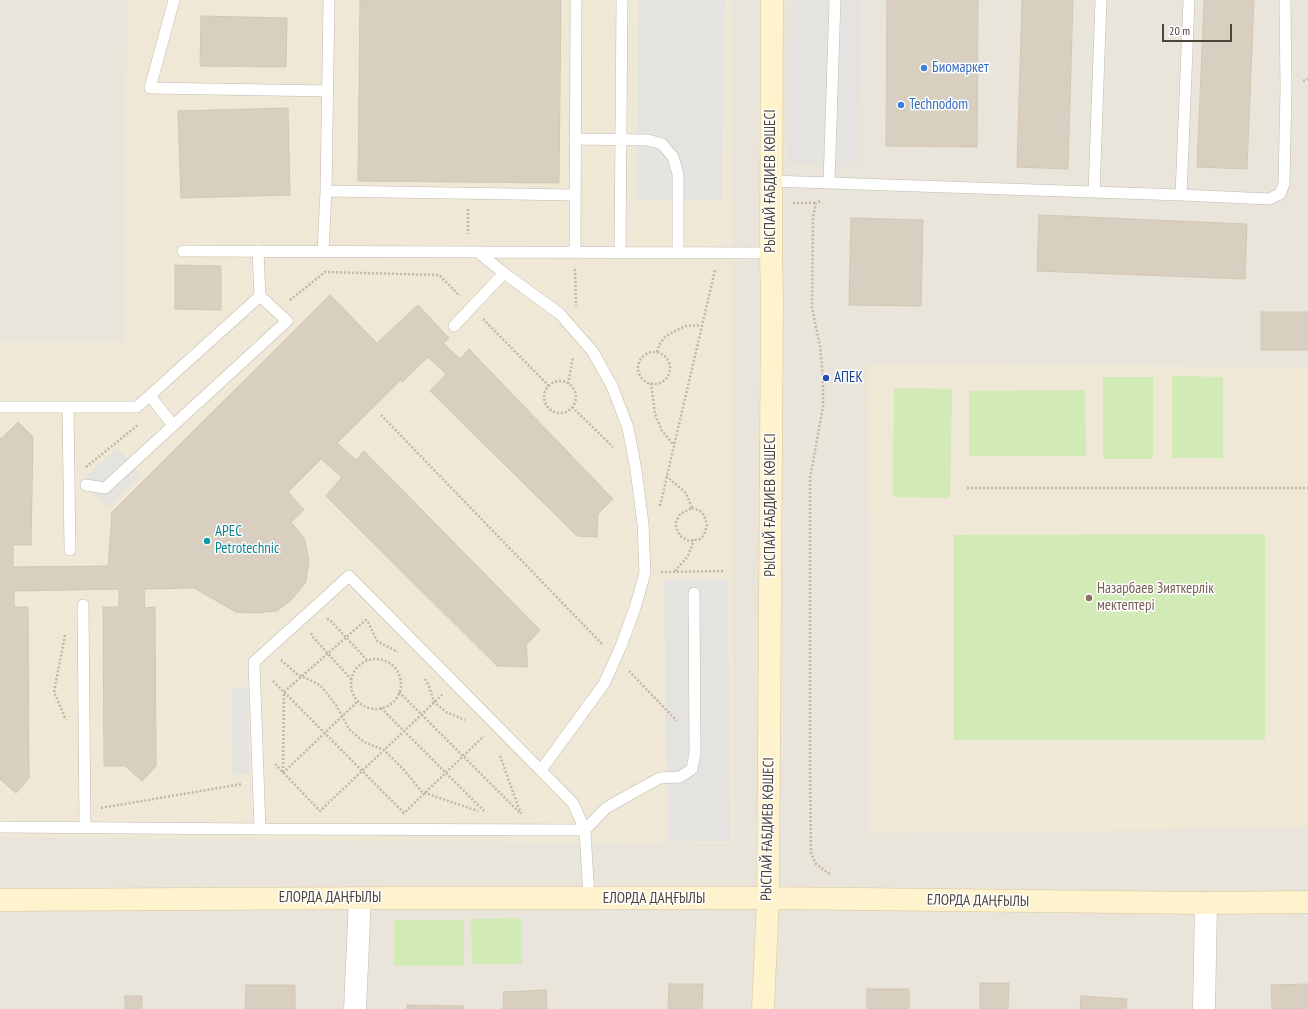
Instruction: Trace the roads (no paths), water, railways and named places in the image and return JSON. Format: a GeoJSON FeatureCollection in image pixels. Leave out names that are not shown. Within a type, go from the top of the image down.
{"type":"FeatureCollection","features":[{"type":"Feature","properties":{"kind":"street","name":"РЫСПАЙ ҒАБДИЕВ КӨШЕСІ"},"geometry":{"type":"LineString","coordinates":[[763,1009],[768,898],[772,301],[772,0]]}},
{"type":"Feature","properties":{"kind":"street"},"geometry":{"type":"LineString","coordinates":[[355,1009],[360,898]]}},
{"type":"Feature","properties":{"kind":"street","name":"ЕЛОРДА ДАҢҒЫЛЫ"},"geometry":{"type":"LineString","coordinates":[[0,900],[768,898],[1206,903],[1308,902]]}},
{"type":"Feature","properties":{"kind":"street"},"geometry":{"type":"LineString","coordinates":[[1204,1009],[1206,903]]}},
{"type":"Feature","properties":{"kind":"lane"},"geometry":{"type":"LineString","coordinates":[[174,0],[150,88],[328,91]]}},
{"type":"Feature","properties":{"kind":"lane"},"geometry":{"type":"LineString","coordinates":[[323,252],[326,191],[329,0]]}},
{"type":"Feature","properties":{"kind":"lane"},"geometry":{"type":"LineString","coordinates":[[575,252],[576,0]]}},
{"type":"Feature","properties":{"kind":"lane"},"geometry":{"type":"LineString","coordinates":[[620,253],[622,0]]}},
{"type":"Feature","properties":{"kind":"lane"},"geometry":{"type":"LineString","coordinates":[[829,183],[835,0]]}},
{"type":"Feature","properties":{"kind":"lane"},"geometry":{"type":"LineString","coordinates":[[1094,192],[1101,0]]}},
{"type":"Feature","properties":{"kind":"lane"},"geometry":{"type":"LineString","coordinates":[[1181,195],[1189,0]]}},
{"type":"Feature","properties":{"kind":"lane"},"geometry":{"type":"LineString","coordinates":[[771,181],[1269,199],[1280,194],[1284,184],[1286,89],[1285,0]]}},
{"type":"Feature","properties":{"kind":"lane"},"geometry":{"type":"LineString","coordinates":[[575,139],[648,140],[662,144],[673,157],[678,174],[678,253]]}},
{"type":"Feature","properties":{"kind":"lane"},"geometry":{"type":"LineString","coordinates":[[326,191],[575,195]]}},
{"type":"Feature","properties":{"kind":"lane"},"geometry":{"type":"LineString","coordinates":[[183,251],[771,253]]}},
{"type":"Feature","properties":{"kind":"lane"},"geometry":{"type":"LineString","coordinates":[[86,485],[105,488],[287,321],[260,296],[258,251]]}},
{"type":"Feature","properties":{"kind":"lane"},"geometry":{"type":"LineString","coordinates":[[479,253],[560,314],[593,352],[612,386],[628,428],[636,470],[643,524],[645,573],[635,608],[616,658],[604,684],[541,770]]}},
{"type":"Feature","properties":{"kind":"lane"},"geometry":{"type":"LineString","coordinates":[[454,326],[504,273]]}},
{"type":"Feature","properties":{"kind":"lane"},"geometry":{"type":"LineString","coordinates":[[0,407],[137,407],[260,296]]}},
{"type":"Feature","properties":{"kind":"lane"},"geometry":{"type":"LineString","coordinates":[[150,396],[173,426]]}},
{"type":"Feature","properties":{"kind":"lane"},"geometry":{"type":"LineString","coordinates":[[68,407],[70,550]]}},
{"type":"Feature","properties":{"kind":"lane"},"geometry":{"type":"LineString","coordinates":[[260,829],[254,662],[349,576],[573,803],[585,830],[589,898]]}},
{"type":"Feature","properties":{"kind":"lane"},"geometry":{"type":"LineString","coordinates":[[0,827],[585,830],[606,808],[630,794],[660,778],[680,777],[692,769],[695,753],[694,593]]}},
{"type":"Feature","properties":{"kind":"lane"},"geometry":{"type":"LineString","coordinates":[[83,605],[85,827]]}},
{"type":"Feature","properties":{"kind":"place","name":"Биомаркет"},"geometry":{"type":"Point","coordinates":[924,68]}},
{"type":"Feature","properties":{"kind":"place","name":"Technodom"},"geometry":{"type":"Point","coordinates":[901,105]}},
{"type":"Feature","properties":{"kind":"place","name":"АПЕК"},"geometry":{"type":"Point","coordinates":[826,378]}},
{"type":"Feature","properties":{"kind":"place","name":"APEC Petrotechnic"},"geometry":{"type":"Point","coordinates":[207,541]}},
{"type":"Feature","properties":{"kind":"place","name":"Назарбаев Зияткерлік мектептері"},"geometry":{"type":"Point","coordinates":[1089,598]}}]}
